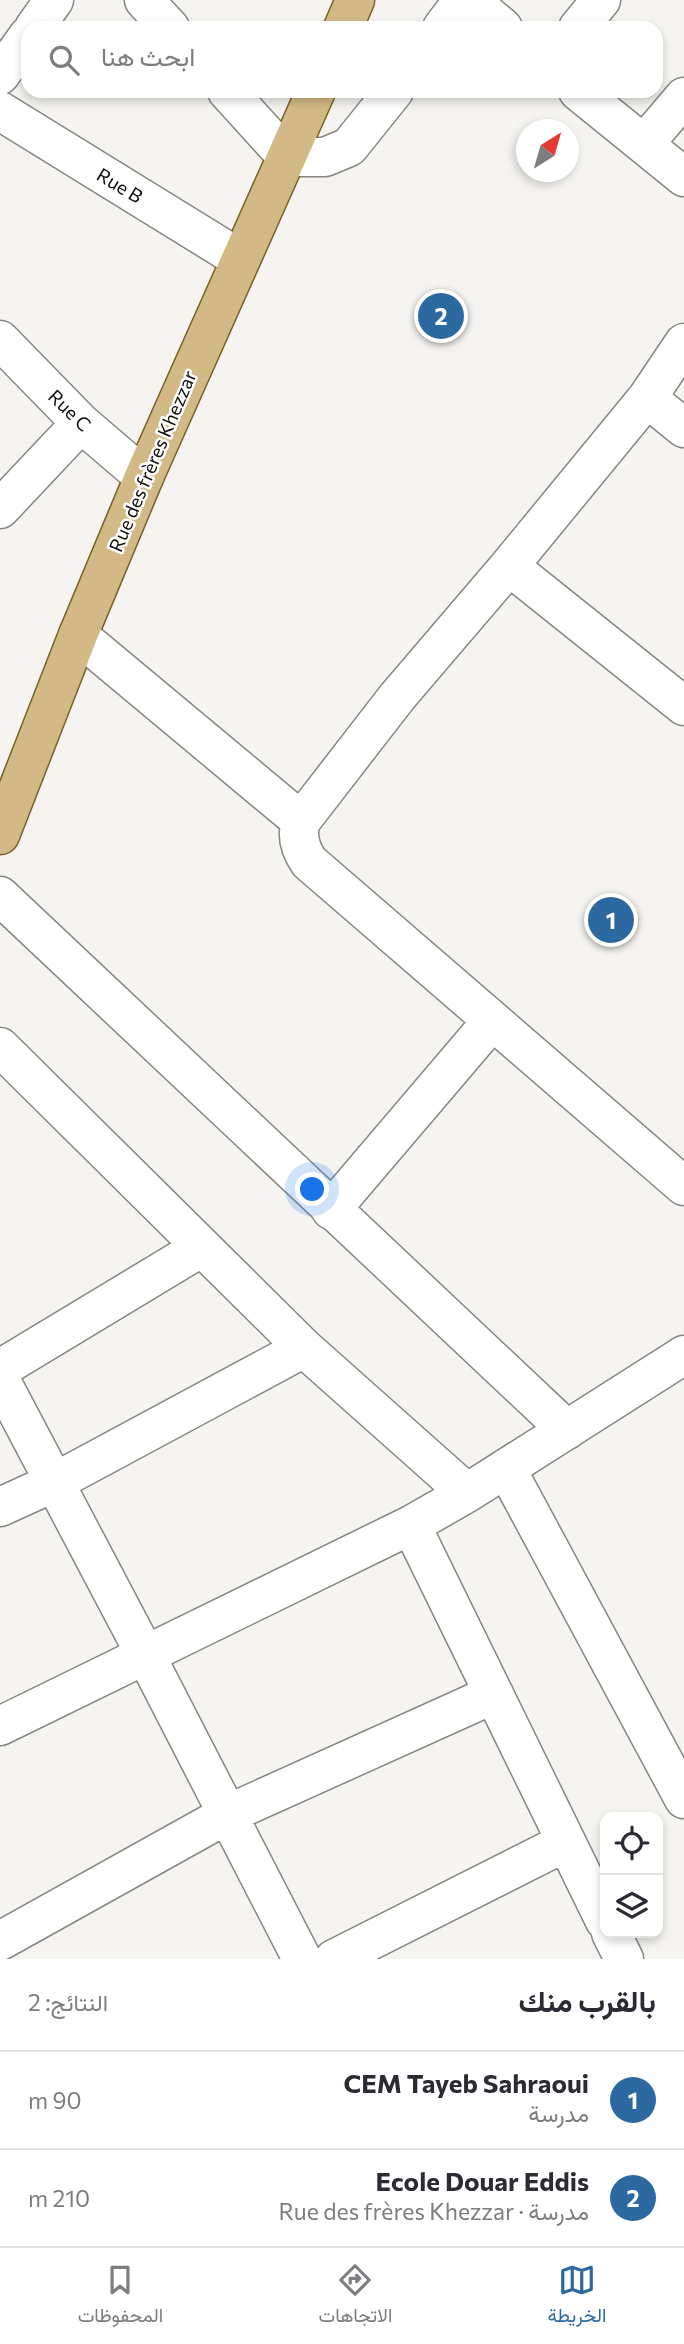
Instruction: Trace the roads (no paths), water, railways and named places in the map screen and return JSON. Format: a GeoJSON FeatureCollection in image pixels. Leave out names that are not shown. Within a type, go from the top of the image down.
{"type":"FeatureCollection","features":[{"type":"Feature","properties":{"kind":"main road"},"geometry":{"type":"LineString","coordinates":[[346,21],[355,0]]}},
{"type":"Feature","properties":{"kind":"main road","name":"Rue des frères Khezzar"},"geometry":{"type":"LineString","coordinates":[[0,835],[78,635],[144,477],[313,98]]}},
{"type":"Feature","properties":{"kind":"street"},"geometry":{"type":"LineString","coordinates":[[39,21],[54,0]]}},
{"type":"Feature","properties":{"kind":"street"},"geometry":{"type":"LineString","coordinates":[[144,0],[164,21]]}},
{"type":"Feature","properties":{"kind":"street"},"geometry":{"type":"LineString","coordinates":[[447,21],[463,0]]}},
{"type":"Feature","properties":{"kind":"street"},"geometry":{"type":"LineString","coordinates":[[470,0],[495,21]]}},
{"type":"Feature","properties":{"kind":"street"},"geometry":{"type":"LineString","coordinates":[[584,21],[601,0]]}},
{"type":"Feature","properties":{"kind":"street"},"geometry":{"type":"LineString","coordinates":[[0,75],[21,46]]}},
{"type":"Feature","properties":{"kind":"street"},"geometry":{"type":"LineString","coordinates":[[644,144],[684,97]]}},
{"type":"Feature","properties":{"kind":"street"},"geometry":{"type":"LineString","coordinates":[[233,98],[287,157],[325,157],[349,147],[388,98]]}},
{"type":"Feature","properties":{"kind":"street"},"geometry":{"type":"LineString","coordinates":[[587,98],[684,177]]}},
{"type":"Feature","properties":{"kind":"street","name":"Rue B"},"geometry":{"type":"LineString","coordinates":[[0,111],[240,258]]}},
{"type":"Feature","properties":{"kind":"street","name":"Rue C"},"geometry":{"type":"LineString","coordinates":[[0,340],[81,423],[144,477]]}},
{"type":"Feature","properties":{"kind":"street"},"geometry":{"type":"LineString","coordinates":[[684,343],[647,398],[397,697],[301,821],[298,835],[301,850],[309,862],[684,1186]]}},
{"type":"Feature","properties":{"kind":"street"},"geometry":{"type":"LineString","coordinates":[[647,398],[684,428]]}},
{"type":"Feature","properties":{"kind":"street"},"geometry":{"type":"LineString","coordinates":[[0,509],[81,423]]}},
{"type":"Feature","properties":{"kind":"street"},"geometry":{"type":"LineString","coordinates":[[509,566],[684,706]]}},
{"type":"Feature","properties":{"kind":"street"},"geometry":{"type":"LineString","coordinates":[[78,635],[301,821]]}},
{"type":"Feature","properties":{"kind":"street"},"geometry":{"type":"LineString","coordinates":[[0,896],[567,1430]]}},
{"type":"Feature","properties":{"kind":"street"},"geometry":{"type":"LineString","coordinates":[[331,1210],[492,1021]]}},
{"type":"Feature","properties":{"kind":"street"},"geometry":{"type":"LineString","coordinates":[[0,1047],[304,1348],[467,1493]]}},
{"type":"Feature","properties":{"kind":"street"},"geometry":{"type":"LineString","coordinates":[[0,1368],[202,1247]]}},
{"type":"Feature","properties":{"kind":"street"},"geometry":{"type":"LineString","coordinates":[[0,1507],[55,1482],[304,1348]]}},
{"type":"Feature","properties":{"kind":"street"},"geometry":{"type":"LineString","coordinates":[[0,1726],[411,1525],[467,1493],[684,1355]]}},
{"type":"Feature","properties":{"kind":"street"},"geometry":{"type":"LineString","coordinates":[[0,1379],[302,1959]]}},
{"type":"Feature","properties":{"kind":"street"},"geometry":{"type":"LineString","coordinates":[[506,1468],[684,1799]]}},
{"type":"Feature","properties":{"kind":"street"},"geometry":{"type":"LineString","coordinates":[[411,1525],[600,1911]]}},
{"type":"Feature","properties":{"kind":"street"},"geometry":{"type":"LineString","coordinates":[[0,1941],[228,1814],[494,1694]]}},
{"type":"Feature","properties":{"kind":"street"},"geometry":{"type":"LineString","coordinates":[[334,1959],[566,1842]]}},
{"type":"Feature","properties":{"kind":"street"},"geometry":{"type":"LineString","coordinates":[[614,1938],[624,1959]]}},
{"type":"Feature","properties":{"kind":"place","name":"Ecole Douar Eddis"},"geometry":{"type":"Point","coordinates":[441,316]}},
{"type":"Feature","properties":{"kind":"place","name":"CEM Tayeb Sahraoui"},"geometry":{"type":"Point","coordinates":[611,920]}}]}
